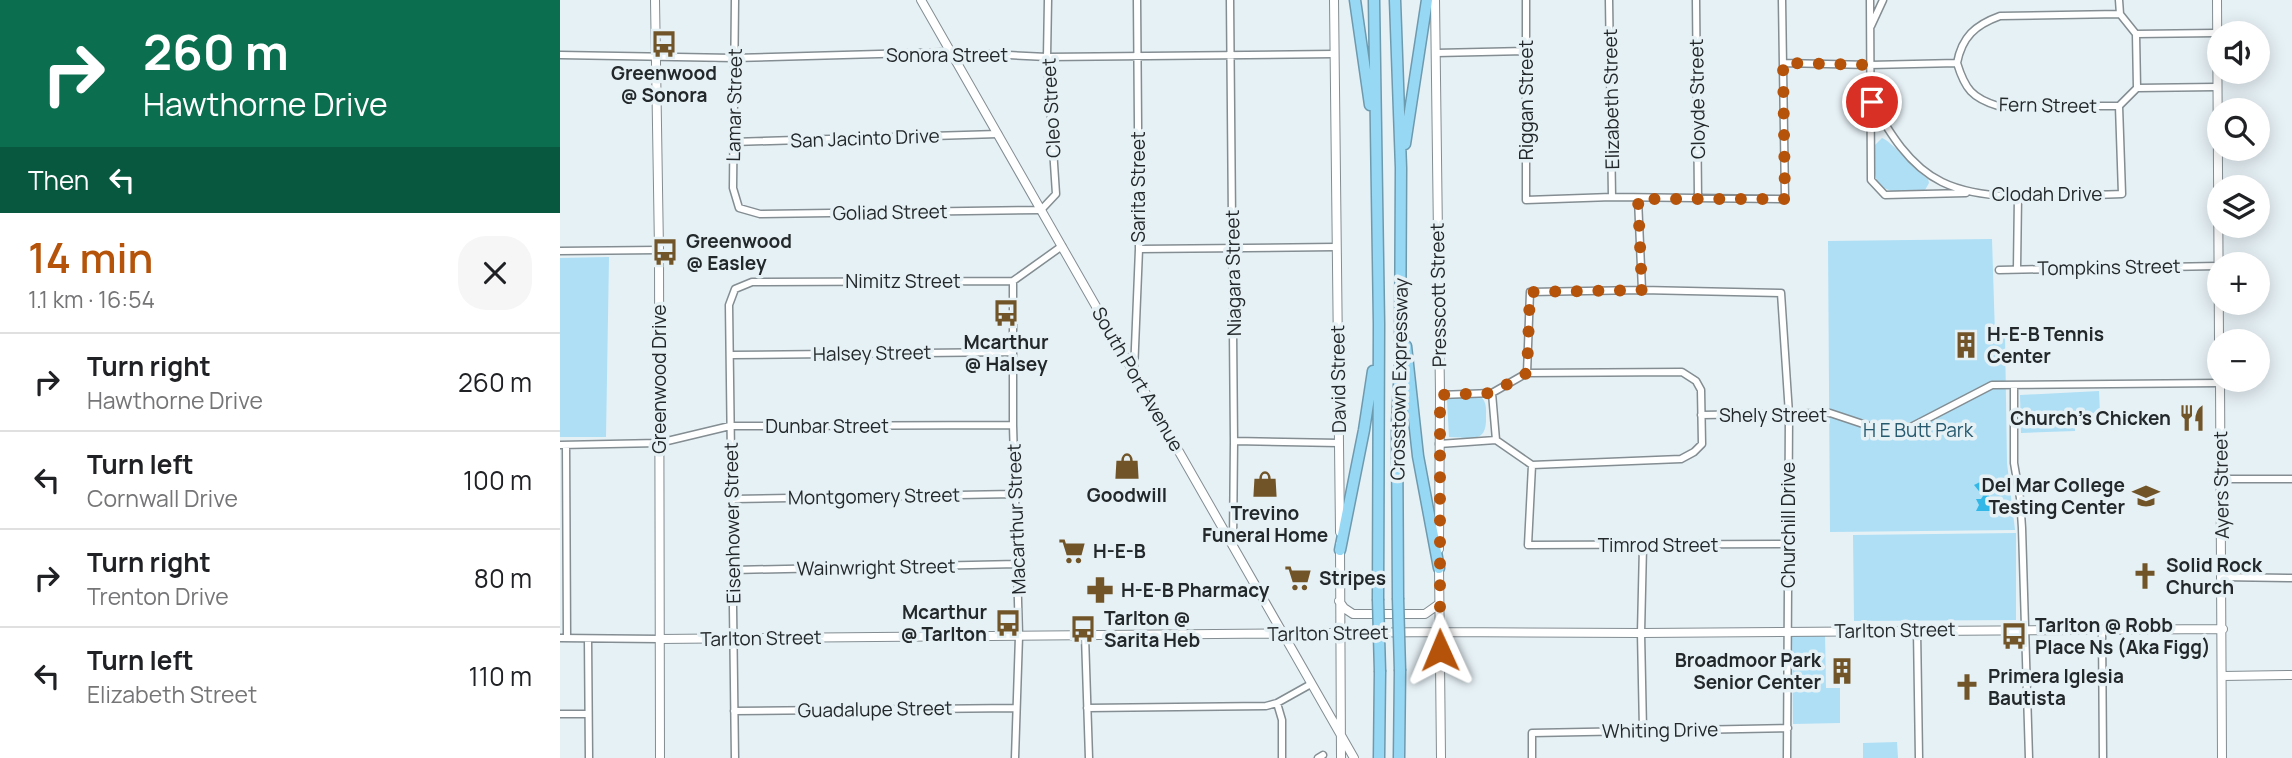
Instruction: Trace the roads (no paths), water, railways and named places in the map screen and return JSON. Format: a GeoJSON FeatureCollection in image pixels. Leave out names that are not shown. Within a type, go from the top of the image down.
{"type":"FeatureCollection","features":[{"type":"Feature","properties":{"kind":"highway"},"geometry":{"type":"LineString","coordinates":[[1355,0],[1377,152]]}},
{"type":"Feature","properties":{"kind":"highway","name":"Crosstown Expressway"},"geometry":{"type":"LineString","coordinates":[[1374,0],[1379,758]]}},
{"type":"Feature","properties":{"kind":"highway","name":"Crosstown Expressway"},"geometry":{"type":"LineString","coordinates":[[1395,0],[1401,168],[1397,423],[1399,758]]}},
{"type":"Feature","properties":{"kind":"highway"},"geometry":{"type":"LineString","coordinates":[[1401,168],[1427,0]]}},
{"type":"Feature","properties":{"kind":"highway"},"geometry":{"type":"LineString","coordinates":[[1401,296],[1419,456],[1439,568]]}},
{"type":"Feature","properties":{"kind":"highway"},"geometry":{"type":"LineString","coordinates":[[1340,550],[1364,430],[1378,330]]}},
{"type":"Feature","properties":{"kind":"main road","name":"Greenwood Drive"},"geometry":{"type":"LineString","coordinates":[[656,0],[660,758]]}},
{"type":"Feature","properties":{"kind":"main road","name":"South Port Avenue"},"geometry":{"type":"LineString","coordinates":[[922,0],[1354,758]]}},
{"type":"Feature","properties":{"kind":"main road","name":"David Street"},"geometry":{"type":"LineString","coordinates":[[1334,0],[1341,758]]}},
{"type":"Feature","properties":{"kind":"main road","name":"Presscott Street"},"geometry":{"type":"LineString","coordinates":[[1435,0],[1441,758]]}},
{"type":"Feature","properties":{"kind":"main road"},"geometry":{"type":"LineString","coordinates":[[2216,21],[2217,0]]}},
{"type":"Feature","properties":{"kind":"main road"},"geometry":{"type":"LineString","coordinates":[[2216,87],[2218,252]]}},
{"type":"Feature","properties":{"kind":"main road","name":"Ayers Street"},"geometry":{"type":"LineString","coordinates":[[2220,392],[2222,758]]}},
{"type":"Feature","properties":{"kind":"main road"},"geometry":{"type":"LineString","coordinates":[[1339,601],[1353,614],[1425,614],[1439,604]]}},
{"type":"Feature","properties":{"kind":"main road","name":"Tarlton Street"},"geometry":{"type":"LineString","coordinates":[[660,639],[2222,629]]}},
{"type":"Feature","properties":{"kind":"main road"},"geometry":{"type":"LineString","coordinates":[[2222,676],[2292,675]]}},
{"type":"Feature","properties":{"kind":"street","name":"Lamar Street"},"geometry":{"type":"LineString","coordinates":[[735,0],[733,188],[739,208]]}},
{"type":"Feature","properties":{"kind":"street","name":"Cleo Street"},"geometry":{"type":"LineString","coordinates":[[1041,210],[1056,194],[1047,57],[1048,0]]}},
{"type":"Feature","properties":{"kind":"street","name":"Sarita Street"},"geometry":{"type":"LineString","coordinates":[[1134,374],[1139,249],[1137,0]]}},
{"type":"Feature","properties":{"kind":"street","name":"Niagara Street"},"geometry":{"type":"LineString","coordinates":[[1230,0],[1233,546]]}},
{"type":"Feature","properties":{"kind":"street","name":"Riggan Street"},"geometry":{"type":"LineString","coordinates":[[1526,0],[1526,200],[1612,197]]}},
{"type":"Feature","properties":{"kind":"street","name":"Elizabeth Street"},"geometry":{"type":"LineString","coordinates":[[1609,0],[1612,197]]}},
{"type":"Feature","properties":{"kind":"street","name":"Cloyde Street"},"geometry":{"type":"LineString","coordinates":[[1696,0],[1698,198]]}},
{"type":"Feature","properties":{"kind":"street"},"geometry":{"type":"LineString","coordinates":[[1612,197],[1785,199],[1782,0]]}},
{"type":"Feature","properties":{"kind":"street","name":"Clodah Drive"},"geometry":{"type":"LineString","coordinates":[[1870,0],[1871,180],[1885,195],[2122,194],[2119,106]]}},
{"type":"Feature","properties":{"kind":"street"},"geometry":{"type":"LineString","coordinates":[[1871,28],[1883,0]]}},
{"type":"Feature","properties":{"kind":"street"},"geometry":{"type":"LineString","coordinates":[[2119,0],[2120,14],[2136,34],[2137,88]]}},
{"type":"Feature","properties":{"kind":"street"},"geometry":{"type":"LineString","coordinates":[[1783,63],[1957,63],[1960,48],[1969,33],[1983,22],[2000,16],[2120,14]]}},
{"type":"Feature","properties":{"kind":"street"},"geometry":{"type":"LineString","coordinates":[[2136,34],[2207,33]]}},
{"type":"Feature","properties":{"kind":"street"},"geometry":{"type":"LineString","coordinates":[[1436,54],[1526,51]]}},
{"type":"Feature","properties":{"kind":"street","name":"Sonora Street"},"geometry":{"type":"LineString","coordinates":[[560,55],[734,58],[951,52],[1047,57],[1334,54]]}},
{"type":"Feature","properties":{"kind":"street","name":"Fern Street"},"geometry":{"type":"LineString","coordinates":[[1957,63],[1969,91],[1982,101],[1998,106],[2119,106]]}},
{"type":"Feature","properties":{"kind":"street"},"geometry":{"type":"LineString","coordinates":[[2119,106],[2137,88],[2216,87]]}},
{"type":"Feature","properties":{"kind":"street","name":"Clodah Drive"},"geometry":{"type":"LineString","coordinates":[[1872,102],[1891,137],[1913,160],[1940,181],[1972,193]]}},
{"type":"Feature","properties":{"kind":"street","name":"San Jacinto Drive"},"geometry":{"type":"LineString","coordinates":[[733,142],[998,134]]}},
{"type":"Feature","properties":{"kind":"street"},"geometry":{"type":"LineString","coordinates":[[2017,269],[2018,195]]}},
{"type":"Feature","properties":{"kind":"street"},"geometry":{"type":"LineString","coordinates":[[1527,373],[1530,292],[1642,290],[1638,199]]}},
{"type":"Feature","properties":{"kind":"street","name":"Goliad Street"},"geometry":{"type":"LineString","coordinates":[[739,208],[760,214],[1041,210]]}},
{"type":"Feature","properties":{"kind":"street"},"geometry":{"type":"LineString","coordinates":[[1013,281],[1062,246]]}},
{"type":"Feature","properties":{"kind":"street"},"geometry":{"type":"LineString","coordinates":[[1139,249],[1336,247]]}},
{"type":"Feature","properties":{"kind":"street"},"geometry":{"type":"LineString","coordinates":[[560,251],[659,250]]}},
{"type":"Feature","properties":{"kind":"street","name":"Tompkins Street"},"geometry":{"type":"LineString","coordinates":[[1999,270],[2207,266]]}},
{"type":"Feature","properties":{"kind":"street","name":"Nimitz Street"},"geometry":{"type":"LineString","coordinates":[[735,289],[752,282],[1013,281]]}},
{"type":"Feature","properties":{"kind":"street","name":"Macarthur Street"},"geometry":{"type":"LineString","coordinates":[[1013,281],[1014,494],[1019,636],[1015,758]]}},
{"type":"Feature","properties":{"kind":"street","name":"Eisenhower Street"},"geometry":{"type":"LineString","coordinates":[[735,289],[729,305],[735,758]]}},
{"type":"Feature","properties":{"kind":"street","name":"Churchill Drive"},"geometry":{"type":"LineString","coordinates":[[1642,290],[1781,293],[1789,414],[1787,758]]}},
{"type":"Feature","properties":{"kind":"street","name":"Halsey Street"},"geometry":{"type":"LineString","coordinates":[[731,355],[1013,352]]}},
{"type":"Feature","properties":{"kind":"street"},"geometry":{"type":"LineString","coordinates":[[1440,395],[1492,393],[1527,373],[1682,372],[1696,381],[1701,390],[1701,415]]}},
{"type":"Feature","properties":{"kind":"street","name":"Shely Street"},"geometry":{"type":"LineString","coordinates":[[1532,466],[1681,458],[1694,452],[1702,444],[1701,415],[1830,413],[1875,428],[1893,430],[1911,427],[1992,385],[2207,382]]}},
{"type":"Feature","properties":{"kind":"street"},"geometry":{"type":"LineString","coordinates":[[2014,385],[2014,463],[2020,498],[2029,758]]}},
{"type":"Feature","properties":{"kind":"street"},"geometry":{"type":"LineString","coordinates":[[1492,393],[1496,440]]}},
{"type":"Feature","properties":{"kind":"street","name":"Dunbar Street"},"geometry":{"type":"LineString","coordinates":[[563,445],[659,443],[730,426],[1013,425]]}},
{"type":"Feature","properties":{"kind":"street"},"geometry":{"type":"LineString","coordinates":[[1440,444],[1496,440],[1532,466]]}},
{"type":"Feature","properties":{"kind":"street"},"geometry":{"type":"LineString","coordinates":[[1234,441],[1339,443]]}},
{"type":"Feature","properties":{"kind":"street"},"geometry":{"type":"LineString","coordinates":[[563,445],[564,638]]}},
{"type":"Feature","properties":{"kind":"street","name":"Timrod Street"},"geometry":{"type":"LineString","coordinates":[[1532,466],[1528,545],[1787,544]]}},
{"type":"Feature","properties":{"kind":"street"},"geometry":{"type":"LineString","coordinates":[[2221,479],[2292,479]]}},
{"type":"Feature","properties":{"kind":"street","name":"Montgomery Street"},"geometry":{"type":"LineString","coordinates":[[733,499],[1014,494]]}},
{"type":"Feature","properties":{"kind":"street"},"geometry":{"type":"LineString","coordinates":[[1643,546],[1643,730]]}},
{"type":"Feature","properties":{"kind":"street","name":"Wainwright Street"},"geometry":{"type":"LineString","coordinates":[[734,570],[1018,565]]}},
{"type":"Feature","properties":{"kind":"street"},"geometry":{"type":"LineString","coordinates":[[2221,577],[2292,578]]}},
{"type":"Feature","properties":{"kind":"street"},"geometry":{"type":"LineString","coordinates":[[2102,629],[2103,758]]}},
{"type":"Feature","properties":{"kind":"street"},"geometry":{"type":"LineString","coordinates":[[1917,630],[1919,758]]}},
{"type":"Feature","properties":{"kind":"street"},"geometry":{"type":"LineString","coordinates":[[1085,636],[1089,758]]}},
{"type":"Feature","properties":{"kind":"street","name":"Tarlton Street"},"geometry":{"type":"LineString","coordinates":[[564,638],[660,639]]}},
{"type":"Feature","properties":{"kind":"street"},"geometry":{"type":"LineString","coordinates":[[588,639],[589,758]]}},
{"type":"Feature","properties":{"kind":"street"},"geometry":{"type":"LineString","coordinates":[[1087,708],[1253,707],[1277,703],[1311,684]]}},
{"type":"Feature","properties":{"kind":"street"},"geometry":{"type":"LineString","coordinates":[[1277,703],[1282,720],[1282,758]]}},
{"type":"Feature","properties":{"kind":"street","name":"Guadalupe Street"},"geometry":{"type":"LineString","coordinates":[[734,711],[1015,708]]}},
{"type":"Feature","properties":{"kind":"street"},"geometry":{"type":"LineString","coordinates":[[560,714],[588,714]]}},
{"type":"Feature","properties":{"kind":"street","name":"Whiting Drive"},"geometry":{"type":"LineString","coordinates":[[1532,758],[1532,733],[1787,728]]}},
{"type":"Feature","properties":{"kind":"water"},"geometry":{"type":"Polygon","coordinates":[[[1982,481],[1992,484],[1987,491],[1990,511],[1976,511],[1979,505],[1976,499],[1983,496],[1974,485],[1982,481]]]}},
{"type":"Feature","properties":{"kind":"place","name":"Greenwood @ Sonora"},"geometry":{"type":"Point","coordinates":[664,44]}},
{"type":"Feature","properties":{"kind":"place","name":"Greenwood @ Easley"},"geometry":{"type":"Point","coordinates":[665,252]}},
{"type":"Feature","properties":{"kind":"place","name":"Mcarthur @ Halsey"},"geometry":{"type":"Point","coordinates":[1006,313]}},
{"type":"Feature","properties":{"kind":"place","name":"H-E-B Tennis Center"},"geometry":{"type":"Point","coordinates":[1966,345]}},
{"type":"Feature","properties":{"kind":"place","name":"Church's Chicken"},"geometry":{"type":"Point","coordinates":[2192,418]}},
{"type":"Feature","properties":{"kind":"place","name":"Goodwill"},"geometry":{"type":"Point","coordinates":[1127,466]}},
{"type":"Feature","properties":{"kind":"place","name":"Trevino Funeral Home"},"geometry":{"type":"Point","coordinates":[1265,484]}},
{"type":"Feature","properties":{"kind":"place","name":"Del Mar College Testing Center"},"geometry":{"type":"Point","coordinates":[2146,496]}},
{"type":"Feature","properties":{"kind":"place","name":"H-E-B"},"geometry":{"type":"Point","coordinates":[1072,551]}},
{"type":"Feature","properties":{"kind":"place","name":"Solid Rock Church"},"geometry":{"type":"Point","coordinates":[2145,576]}},
{"type":"Feature","properties":{"kind":"place","name":"Stripes"},"geometry":{"type":"Point","coordinates":[1298,578]}},
{"type":"Feature","properties":{"kind":"place","name":"H-E-B Pharmacy"},"geometry":{"type":"Point","coordinates":[1100,590]}},
{"type":"Feature","properties":{"kind":"place","name":"Mcarthur @ Tarlton"},"geometry":{"type":"Point","coordinates":[1008,623]}},
{"type":"Feature","properties":{"kind":"place","name":"Tarlton @ Sarita Heb"},"geometry":{"type":"Point","coordinates":[1083,629]}},
{"type":"Feature","properties":{"kind":"place","name":"Tarlton @ Robb Place Ns (Aka Figg)"},"geometry":{"type":"Point","coordinates":[2014,636]}},
{"type":"Feature","properties":{"kind":"place","name":"Broadmoor Park Senior Center"},"geometry":{"type":"Point","coordinates":[1842,671]}},
{"type":"Feature","properties":{"kind":"place","name":"Primera Iglesia Bautista"},"geometry":{"type":"Point","coordinates":[1967,687]}},
{"type":"Feature","properties":{"kind":"park label","name":"H E Butt Park"},"geometry":{"type":"Point","coordinates":[1918,430]}}]}
